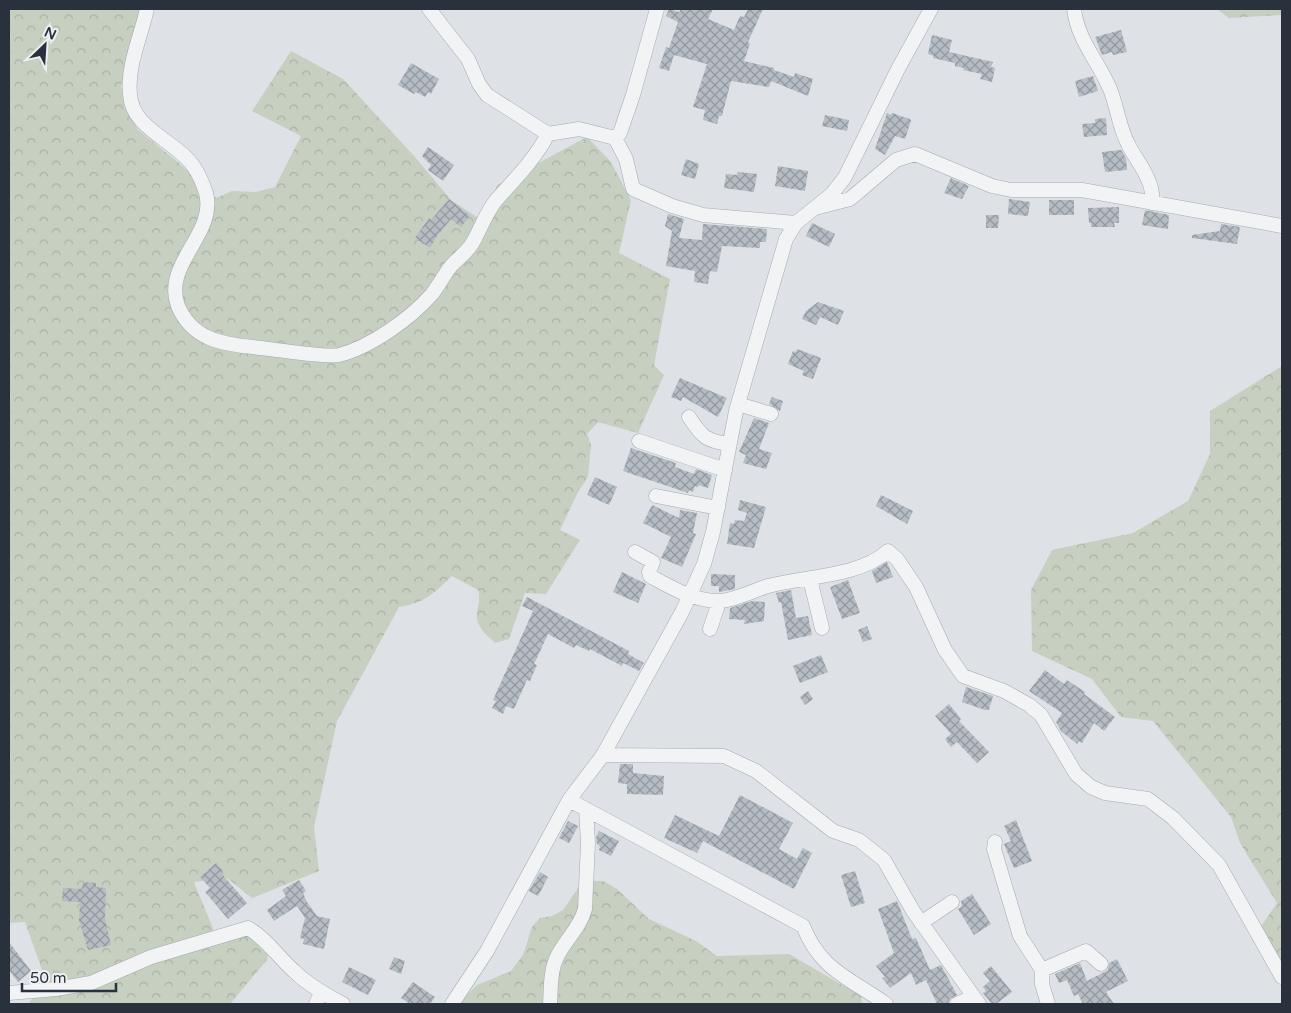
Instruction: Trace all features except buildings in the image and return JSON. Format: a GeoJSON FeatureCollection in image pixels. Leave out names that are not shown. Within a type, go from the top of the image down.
{"type":"FeatureCollection","features":[{"type":"Feature","properties":{"kind":"street"},"geometry":{"type":"LineString","coordinates":[[147,9],[132,68],[130,94],[132,106],[139,117],[193,165],[207,196],[203,223],[182,262],[174,286],[178,306],[187,321],[196,332],[209,340],[232,345],[337,356],[365,345],[403,320],[430,295],[451,266],[473,242],[491,208],[539,151],[548,134]]}},
{"type":"Feature","properties":{"kind":"street"},"geometry":{"type":"LineString","coordinates":[[429,9],[468,59],[487,95],[548,134],[579,129],[615,138],[626,159],[633,190],[703,216],[796,223]]}},
{"type":"Feature","properties":{"kind":"street"},"geometry":{"type":"LineString","coordinates":[[615,138],[620,133],[633,95],[657,9]]}},
{"type":"Feature","properties":{"kind":"street"},"geometry":{"type":"LineString","coordinates":[[452,1004],[483,956],[569,800],[603,755],[690,597],[704,564],[718,508],[738,404],[786,239],[796,223],[832,194],[845,177],[898,69],[931,9]]}},
{"type":"Feature","properties":{"kind":"street"},"geometry":{"type":"LineString","coordinates":[[1074,9],[1076,27],[1103,73],[1119,111],[1127,142],[1152,188],[1152,203]]}},
{"type":"Feature","properties":{"kind":"street"},"geometry":{"type":"LineString","coordinates":[[816,208],[850,198],[896,160],[915,154],[992,186],[1011,190],[1082,190],[1282,226]]}},
{"type":"Feature","properties":{"kind":"street"},"geometry":{"type":"LineString","coordinates":[[738,404],[771,414]]}},
{"type":"Feature","properties":{"kind":"street"},"geometry":{"type":"LineString","coordinates":[[689,417],[700,434],[712,441],[729,444]]}},
{"type":"Feature","properties":{"kind":"street"},"geometry":{"type":"LineString","coordinates":[[638,441],[724,470]]}},
{"type":"Feature","properties":{"kind":"street"},"geometry":{"type":"LineString","coordinates":[[656,496],[718,508]]}},
{"type":"Feature","properties":{"kind":"street"},"geometry":{"type":"LineString","coordinates":[[636,552],[653,562],[649,572],[650,576],[690,597],[720,602],[770,586],[837,573],[879,559],[888,551],[897,559],[916,587],[945,650],[963,676],[1004,691],[1029,705],[1040,715],[1076,774],[1091,788],[1105,793],[1148,799],[1173,818],[1219,865],[1282,976]]}},
{"type":"Feature","properties":{"kind":"street"},"geometry":{"type":"LineString","coordinates":[[810,579],[822,628]]}},
{"type":"Feature","properties":{"kind":"street"},"geometry":{"type":"LineString","coordinates":[[710,629],[720,602]]}},
{"type":"Feature","properties":{"kind":"street"},"geometry":{"type":"LineString","coordinates":[[603,755],[724,756],[756,771],[833,831],[859,840],[884,860],[920,923],[976,1001],[957,1004]]}},
{"type":"Feature","properties":{"kind":"street"},"geometry":{"type":"LineString","coordinates":[[569,800],[803,926],[816,953],[822,959],[833,969],[886,1004]]}},
{"type":"Feature","properties":{"kind":"street"},"geometry":{"type":"LineString","coordinates":[[550,1004],[555,962],[582,919],[585,909],[588,843],[586,809]]}},
{"type":"Feature","properties":{"kind":"street"},"geometry":{"type":"LineString","coordinates":[[995,842],[994,848],[1020,936],[1042,970],[1042,984],[1048,1004]]}},
{"type":"Feature","properties":{"kind":"street"},"geometry":{"type":"LineString","coordinates":[[920,923],[952,902]]}},
{"type":"Feature","properties":{"kind":"street"},"geometry":{"type":"LineString","coordinates":[[9,994],[91,983],[151,957],[248,928],[260,935],[318,998],[343,1004]]}},
{"type":"Feature","properties":{"kind":"street"},"geometry":{"type":"LineString","coordinates":[[1042,970],[1086,952],[1101,964]]}},
{"type":"Feature","properties":{"kind":"green space"},"geometry":{"type":"Polygon","coordinates":[[[9,9],[141,9],[121,86],[125,108],[138,130],[179,163],[216,198],[232,191],[256,192],[275,187],[301,136],[252,111],[291,51],[343,79],[415,157],[451,200],[483,221],[497,185],[587,137],[611,162],[631,200],[619,253],[670,279],[654,365],[664,375],[638,433],[598,422],[587,434],[591,445],[588,477],[578,492],[560,530],[580,540],[546,594],[525,593],[509,639],[495,643],[478,623],[478,590],[452,576],[422,600],[399,607],[337,721],[314,827],[319,871],[252,898],[227,878],[194,882],[214,931],[222,941],[250,936],[269,952],[267,960],[230,1004],[28,1004],[46,981],[25,922],[9,923],[9,9]]]}},
{"type":"Feature","properties":{"kind":"green space"},"geometry":{"type":"Polygon","coordinates":[[[1217,9],[1282,9],[1282,15],[1229,18],[1217,9]]]}},
{"type":"Feature","properties":{"kind":"green space"},"geometry":{"type":"Polygon","coordinates":[[[1282,366],[1282,976],[1260,928],[1277,903],[1240,843],[1231,817],[1153,721],[1121,717],[1092,679],[1032,651],[1031,590],[1052,550],[1133,533],[1188,501],[1210,454],[1210,411],[1282,366]]]}},
{"type":"Feature","properties":{"kind":"green space"},"geometry":{"type":"Polygon","coordinates":[[[583,881],[603,881],[617,889],[649,919],[696,941],[717,956],[789,954],[861,996],[862,1004],[458,1004],[477,985],[511,971],[523,955],[532,927],[540,918],[552,916],[563,910],[583,881]]]}}]}
